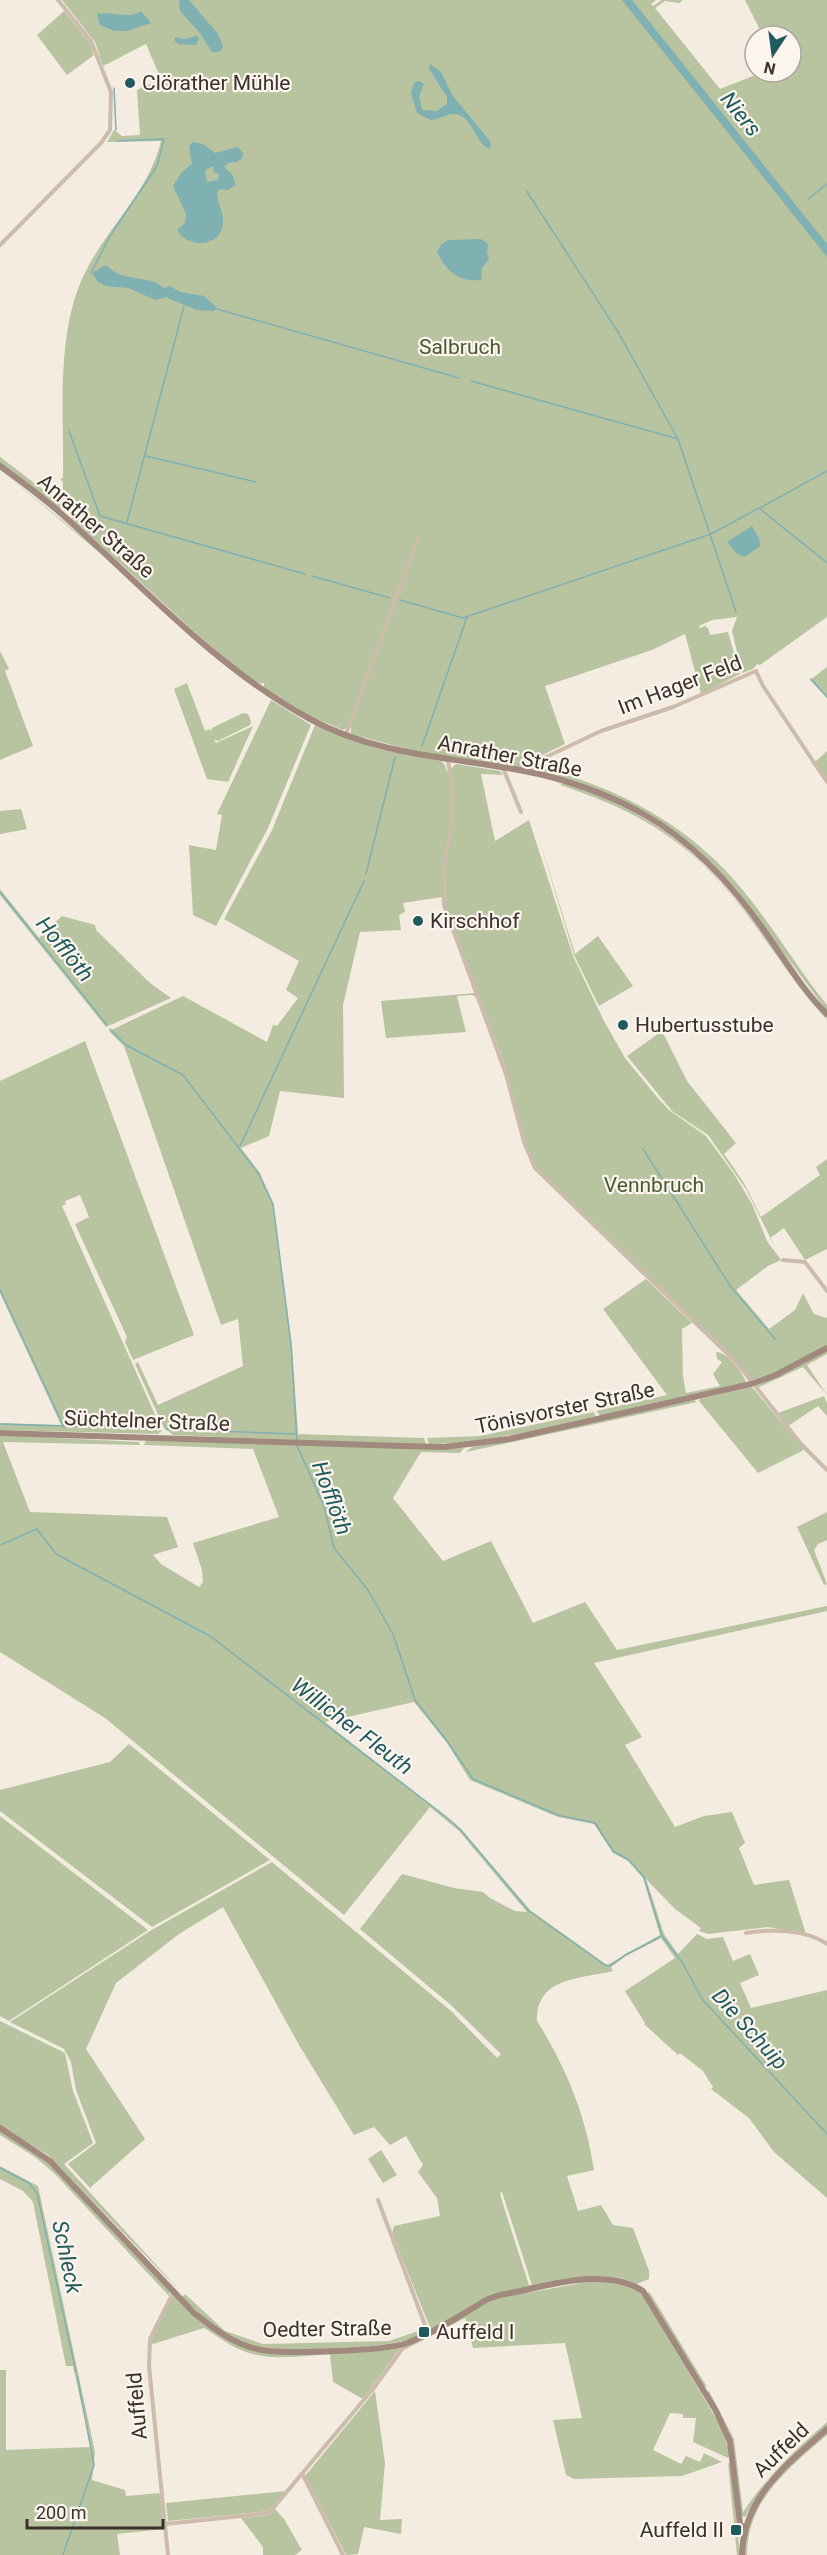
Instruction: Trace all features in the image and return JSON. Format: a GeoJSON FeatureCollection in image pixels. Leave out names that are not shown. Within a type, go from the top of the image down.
{"type":"FeatureCollection","features":[{"type":"Feature","properties":{"kind":"main road","name":"Anrather Straße"},"geometry":{"type":"LineString","coordinates":[[0,466],[62,514],[222,660],[270,696],[314,721],[345,735],[376,745],[448,760],[537,774],[572,783],[613,798],[647,816],[684,841],[736,892],[797,978],[827,1014]]}},
{"type":"Feature","properties":{"kind":"main road","name":"Tönisvorster Straße"},"geometry":{"type":"LineString","coordinates":[[296,1442],[444,1447],[487,1443],[751,1384],[776,1375],[827,1348]]}},
{"type":"Feature","properties":{"kind":"main road","name":"Süchtelner Straße"},"geometry":{"type":"LineString","coordinates":[[0,1433],[296,1442]]}},
{"type":"Feature","properties":{"kind":"main road","name":"Oedter Straße"},"geometry":{"type":"LineString","coordinates":[[0,2128],[50,2161],[174,2291],[215,2330],[257,2349],[275,2351],[353,2349],[406,2343],[488,2299],[582,2280],[608,2277],[622,2280],[643,2291],[703,2390],[730,2442],[740,2524],[745,2529]]}},
{"type":"Feature","properties":{"kind":"main road","name":"Auffeld"},"geometry":{"type":"LineString","coordinates":[[745,2529],[764,2488],[780,2470],[827,2429]]}},
{"type":"Feature","properties":{"kind":"main road"},"geometry":{"type":"LineString","coordinates":[[742,2555],[745,2529]]}},
{"type":"Feature","properties":{"kind":"street"},"geometry":{"type":"LineString","coordinates":[[0,245],[101,143],[110,130],[111,92],[92,40],[58,0]]}},
{"type":"Feature","properties":{"kind":"street"},"geometry":{"type":"LineString","coordinates":[[345,735],[418,538]]}},
{"type":"Feature","properties":{"kind":"street","name":"Im Hager Feld"},"geometry":{"type":"LineString","coordinates":[[537,774],[542,759],[601,731],[673,707],[756,671],[763,686],[827,782]]}},
{"type":"Feature","properties":{"kind":"street"},"geometry":{"type":"LineString","coordinates":[[448,760],[453,795],[452,823],[443,870],[444,905],[506,1074],[524,1142],[535,1168],[736,1363],[801,1444],[827,1470]]}},
{"type":"Feature","properties":{"kind":"street"},"geometry":{"type":"LineString","coordinates":[[503,768],[522,812]]}},
{"type":"Feature","properties":{"kind":"street"},"geometry":{"type":"LineString","coordinates":[[783,1260],[805,1262],[827,1291]]}},
{"type":"Feature","properties":{"kind":"street"},"geometry":{"type":"LineString","coordinates":[[746,1933],[780,1930],[821,1940],[827,1944]]}},
{"type":"Feature","properties":{"kind":"street"},"geometry":{"type":"LineString","coordinates":[[378,2200],[428,2333]]}},
{"type":"Feature","properties":{"kind":"street","name":"Auffeld"},"geometry":{"type":"LineString","coordinates":[[168,2555],[149,2367],[150,2339],[174,2291]]}},
{"type":"Feature","properties":{"kind":"street"},"geometry":{"type":"LineString","coordinates":[[165,2524],[269,2513],[373,2389],[406,2343]]}},
{"type":"Feature","properties":{"kind":"street"},"geometry":{"type":"LineString","coordinates":[[303,2475],[344,2555]]}},
{"type":"Feature","properties":{"kind":"green space","name":"Salbruch"},"geometry":{"type":"Polygon","coordinates":[[[62,0],[656,0],[651,4],[653,6],[662,0],[683,0],[679,3],[665,1],[655,8],[720,89],[743,80],[743,84],[803,84],[803,24],[757,24],[745,0],[827,0],[827,617],[760,665],[757,664],[753,669],[742,673],[732,631],[737,617],[712,620],[699,626],[708,628],[710,635],[728,632],[740,674],[701,694],[685,634],[652,650],[545,686],[565,744],[526,763],[508,760],[537,766],[531,770],[433,756],[351,734],[351,725],[343,730],[310,716],[264,690],[264,683],[256,684],[201,638],[71,518],[68,509],[63,505],[61,509],[58,508],[0,464],[0,457],[62,504],[63,482],[60,479],[63,478],[63,377],[68,326],[74,302],[91,261],[147,178],[161,141],[107,142],[114,130],[122,136],[140,135],[137,90],[161,79],[146,44],[103,66],[95,42],[62,0]]]}},
{"type":"Feature","properties":{"kind":"green space"},"geometry":{"type":"Polygon","coordinates":[[[64,11],[90,43],[94,55],[67,75],[37,35],[64,11]]]}},
{"type":"Feature","properties":{"kind":"green space"},"geometry":{"type":"Polygon","coordinates":[[[0,470],[106,556],[218,662],[105,557],[0,470]]]}},
{"type":"Feature","properties":{"kind":"green space"},"geometry":{"type":"Polygon","coordinates":[[[0,651],[9,669],[5,671],[33,746],[0,760],[0,651]]]}},
{"type":"Feature","properties":{"kind":"green space"},"geometry":{"type":"Polygon","coordinates":[[[827,667],[827,698],[810,680],[827,667]]]}},
{"type":"Feature","properties":{"kind":"green space"},"geometry":{"type":"Polygon","coordinates":[[[187,683],[205,731],[210,729],[211,732],[212,728],[243,713],[248,714],[251,721],[250,725],[218,741],[214,739],[216,743],[253,726],[228,782],[207,779],[174,689],[187,683]]]}},
{"type":"Feature","properties":{"kind":"green space"},"geometry":{"type":"Polygon","coordinates":[[[271,700],[311,725],[268,828],[216,926],[193,915],[189,845],[216,850],[222,815],[217,814],[271,700]]]}},
{"type":"Feature","properties":{"kind":"green space","name":"Vennbruch"},"geometry":{"type":"Polygon","coordinates":[[[315,725],[379,749],[441,761],[447,772],[456,764],[500,771],[503,775],[481,774],[495,841],[529,820],[573,956],[604,1021],[625,1058],[669,1110],[706,1136],[734,1174],[752,1204],[767,1241],[781,1260],[768,1266],[736,1290],[769,1329],[795,1310],[803,1293],[814,1314],[827,1318],[827,1345],[783,1370],[753,1380],[537,1169],[525,1142],[506,1068],[446,907],[445,870],[442,897],[403,903],[405,912],[399,915],[401,930],[360,932],[343,1005],[344,1098],[280,1091],[269,1136],[241,1148],[260,1173],[273,1203],[292,1346],[298,1434],[424,1438],[426,1444],[438,1449],[464,1448],[460,1453],[421,1452],[393,1498],[443,1561],[491,1541],[533,1623],[585,1602],[617,1650],[827,1606],[827,1611],[594,1663],[642,1737],[625,1745],[675,1827],[704,1816],[732,1812],[745,1843],[739,1848],[754,1885],[789,1880],[806,1934],[768,1927],[708,1934],[699,1931],[701,1928],[675,1909],[646,1879],[664,1934],[678,1954],[697,1934],[707,1939],[723,1937],[733,1961],[750,1954],[759,1975],[740,1983],[751,2008],[827,1990],[827,2198],[774,2152],[749,2118],[711,2089],[713,2087],[703,2071],[680,2053],[678,2055],[644,2024],[625,1991],[675,1958],[661,1938],[626,1956],[611,1967],[613,1971],[562,1982],[552,1988],[544,1996],[539,2007],[537,2021],[566,2074],[586,2130],[594,2170],[567,2176],[578,2211],[601,2205],[613,2225],[633,2228],[649,2271],[649,2279],[637,2284],[621,2278],[599,2276],[501,2293],[431,2330],[392,2233],[394,2226],[440,2216],[437,2198],[418,2172],[423,2165],[406,2136],[390,2145],[374,2127],[354,2135],[299,2045],[223,1907],[179,1934],[116,1983],[86,2049],[145,2139],[90,2188],[68,2164],[96,2143],[76,2090],[71,2062],[64,2049],[10,2022],[150,1931],[272,1862],[451,2011],[497,2058],[501,2054],[452,2006],[360,1929],[402,1874],[454,1888],[483,1892],[515,1911],[527,1912],[459,1831],[430,1807],[344,1915],[105,1718],[0,1652],[0,1435],[139,1442],[140,1445],[3,1442],[30,1512],[167,1517],[178,1547],[153,1555],[161,1564],[199,1587],[203,1582],[202,1570],[193,1543],[279,1517],[253,1449],[144,1445],[146,1440],[295,1440],[173,1435],[164,1428],[135,1364],[138,1362],[158,1405],[243,1366],[238,1319],[221,1325],[124,1046],[109,1031],[183,996],[267,1042],[273,1025],[277,1026],[298,998],[286,990],[299,961],[224,919],[272,830],[315,725]],[[414,1702],[325,1722],[461,1829],[530,1910],[607,1965],[660,1935],[643,1878],[628,1861],[613,1853],[594,1824],[558,1817],[470,1780],[447,1743],[414,1702]],[[502,2192],[500,2193],[502,2201],[529,2285],[532,2285],[502,2192]]]}},
{"type":"Feature","properties":{"kind":"green space"},"geometry":{"type":"Polygon","coordinates":[[[827,751],[827,780],[815,762],[827,751]]]}},
{"type":"Feature","properties":{"kind":"green space"},"geometry":{"type":"Polygon","coordinates":[[[540,767],[570,776],[627,799],[679,830],[703,849],[725,870],[757,908],[827,1005],[827,1011],[736,889],[703,855],[630,804],[585,785],[543,773],[540,767]]]}},
{"type":"Feature","properties":{"kind":"green space"},"geometry":{"type":"Polygon","coordinates":[[[564,783],[637,814],[666,833],[704,865],[667,835],[647,823],[583,793],[560,785],[564,783]]]}},
{"type":"Feature","properties":{"kind":"green space"},"geometry":{"type":"Polygon","coordinates":[[[21,809],[27,829],[0,834],[0,811],[21,809]]]}},
{"type":"Feature","properties":{"kind":"green space"},"geometry":{"type":"Polygon","coordinates":[[[536,829],[575,954],[598,936],[633,986],[599,1006],[574,955],[536,829]]]}},
{"type":"Feature","properties":{"kind":"green space"},"geometry":{"type":"Polygon","coordinates":[[[704,865],[716,877],[739,903],[815,1001],[827,1020],[799,987],[735,900],[704,865]]]}},
{"type":"Feature","properties":{"kind":"green space"},"geometry":{"type":"Polygon","coordinates":[[[0,889],[39,938],[62,916],[95,925],[96,930],[150,983],[171,998],[106,1027],[0,895],[0,889]]]}},
{"type":"Feature","properties":{"kind":"green space"},"geometry":{"type":"Polygon","coordinates":[[[475,993],[476,997],[457,996],[466,1032],[386,1038],[381,1001],[475,993]]]}},
{"type":"Feature","properties":{"kind":"green space"},"geometry":{"type":"Polygon","coordinates":[[[662,1031],[687,1081],[736,1143],[724,1154],[744,1183],[761,1217],[820,1175],[816,1167],[827,1159],[827,1249],[805,1260],[784,1228],[770,1238],[746,1189],[708,1135],[672,1111],[627,1056],[662,1031]]]}},
{"type":"Feature","properties":{"kind":"green space"},"geometry":{"type":"Polygon","coordinates":[[[85,1041],[194,1335],[133,1360],[125,1342],[127,1337],[75,1224],[89,1217],[80,1195],[65,1201],[66,1204],[62,1206],[161,1428],[162,1431],[158,1434],[0,1430],[0,1423],[61,1425],[0,1293],[0,1081],[85,1041]]]}},
{"type":"Feature","properties":{"kind":"green space"},"geometry":{"type":"Polygon","coordinates":[[[646,1279],[692,1323],[682,1329],[683,1376],[686,1393],[720,1386],[713,1374],[722,1362],[717,1359],[716,1352],[730,1359],[746,1381],[743,1384],[601,1416],[596,1411],[667,1395],[603,1309],[646,1279]]]}},
{"type":"Feature","properties":{"kind":"green space"},"geometry":{"type":"Polygon","coordinates":[[[827,1351],[827,1354],[807,1365],[827,1395],[803,1367],[757,1388],[757,1385],[785,1374],[827,1351]]]}},
{"type":"Feature","properties":{"kind":"green space"},"geometry":{"type":"Polygon","coordinates":[[[752,1387],[804,1450],[758,1473],[699,1401],[752,1387]]]}},
{"type":"Feature","properties":{"kind":"green space"},"geometry":{"type":"Polygon","coordinates":[[[824,1396],[827,1403],[827,1416],[818,1406],[788,1426],[778,1413],[824,1396]]]}},
{"type":"Feature","properties":{"kind":"green space"},"geometry":{"type":"Polygon","coordinates":[[[694,1400],[697,1402],[466,1452],[472,1447],[694,1400]]]}},
{"type":"Feature","properties":{"kind":"green space"},"geometry":{"type":"Polygon","coordinates":[[[594,1412],[595,1416],[492,1439],[429,1444],[427,1438],[480,1436],[594,1412]]]}},
{"type":"Feature","properties":{"kind":"green space"},"geometry":{"type":"Polygon","coordinates":[[[827,1512],[827,1540],[818,1544],[814,1550],[827,1584],[824,1585],[797,1527],[827,1512]]]}},
{"type":"Feature","properties":{"kind":"green space"},"geometry":{"type":"Polygon","coordinates":[[[129,1744],[270,1860],[152,1927],[0,1811],[0,1790],[110,1762],[129,1744]]]}},
{"type":"Feature","properties":{"kind":"green space"},"geometry":{"type":"Polygon","coordinates":[[[0,1816],[148,1930],[9,2021],[0,2016],[0,1816]]]}},
{"type":"Feature","properties":{"kind":"green space"},"geometry":{"type":"Polygon","coordinates":[[[0,2021],[65,2053],[73,2091],[93,2143],[64,2164],[181,2292],[48,2155],[0,2126],[0,2021]]]}},
{"type":"Feature","properties":{"kind":"green space"},"geometry":{"type":"Polygon","coordinates":[[[0,2131],[48,2162],[170,2291],[169,2296],[55,2174],[35,2157],[0,2135],[0,2131]]]}},
{"type":"Feature","properties":{"kind":"green space"},"geometry":{"type":"Polygon","coordinates":[[[381,2150],[397,2175],[383,2183],[368,2159],[381,2150]]]}},
{"type":"Feature","properties":{"kind":"green space"},"geometry":{"type":"Polygon","coordinates":[[[0,2166],[38,2186],[95,2452],[92,2480],[125,2490],[126,2496],[160,2493],[164,2529],[117,2534],[120,2555],[0,2555],[0,2370],[6,2370],[6,2450],[91,2447],[73,2366],[66,2366],[33,2202],[23,2191],[0,2179],[0,2166]]]}},
{"type":"Feature","properties":{"kind":"green space"},"geometry":{"type":"Polygon","coordinates":[[[598,2280],[620,2282],[642,2293],[721,2427],[730,2453],[728,2458],[693,2442],[696,2418],[683,2418],[683,2414],[670,2413],[653,2450],[681,2464],[686,2456],[700,2462],[704,2453],[722,2462],[682,2476],[574,2479],[566,2475],[553,2420],[582,2418],[565,2343],[473,2348],[465,2318],[404,2350],[406,2345],[488,2300],[598,2280]]]}},
{"type":"Feature","properties":{"kind":"green space"},"geometry":{"type":"Polygon","coordinates":[[[648,2291],[707,2387],[703,2386],[648,2295],[648,2291]]]}},
{"type":"Feature","properties":{"kind":"green space"},"geometry":{"type":"Polygon","coordinates":[[[174,2294],[205,2324],[260,2352],[400,2348],[363,2399],[333,2382],[330,2354],[273,2357],[251,2354],[236,2348],[204,2328],[153,2344],[151,2341],[174,2294]]]}},
{"type":"Feature","properties":{"kind":"green space"},"geometry":{"type":"Polygon","coordinates":[[[185,2294],[225,2331],[263,2344],[389,2341],[424,2329],[425,2332],[412,2338],[365,2347],[281,2349],[259,2346],[244,2343],[219,2329],[182,2297],[185,2294]]]}},
{"type":"Feature","properties":{"kind":"green space"},"geometry":{"type":"Polygon","coordinates":[[[375,2391],[385,2463],[380,2520],[402,2519],[401,2534],[364,2527],[358,2554],[346,2555],[305,2476],[375,2391]]]}},
{"type":"Feature","properties":{"kind":"green space"},"geometry":{"type":"Polygon","coordinates":[[[709,2391],[734,2439],[743,2512],[762,2486],[782,2464],[827,2422],[827,2426],[768,2480],[745,2517],[741,2516],[734,2458],[707,2392],[709,2391]]]}},
{"type":"Feature","properties":{"kind":"green space"},"geometry":{"type":"Polygon","coordinates":[[[827,2431],[827,2435],[785,2473],[762,2502],[749,2535],[747,2555],[744,2555],[746,2535],[752,2516],[761,2500],[784,2471],[827,2431]]]}},
{"type":"Feature","properties":{"kind":"green space"},"geometry":{"type":"Polygon","coordinates":[[[728,2463],[731,2464],[740,2555],[737,2555],[728,2463]]]}},
{"type":"Feature","properties":{"kind":"green space"},"geometry":{"type":"Polygon","coordinates":[[[287,2491],[268,2511],[168,2521],[166,2503],[287,2491]]]}},
{"type":"Feature","properties":{"kind":"green space"},"geometry":{"type":"Polygon","coordinates":[[[275,2509],[284,2519],[302,2550],[295,2555],[263,2555],[263,2547],[241,2518],[270,2515],[275,2509]]]}},
{"type":"Feature","properties":{"kind":"water"},"geometry":{"type":"Polygon","coordinates":[[[179,0],[189,0],[218,34],[223,47],[219,52],[212,52],[199,32],[180,11],[179,0]]]}},
{"type":"Feature","properties":{"kind":"water"},"geometry":{"type":"Polygon","coordinates":[[[622,0],[632,0],[827,244],[827,257],[622,0]]]}},
{"type":"Feature","properties":{"kind":"water"},"geometry":{"type":"Polygon","coordinates":[[[141,11],[151,23],[127,31],[114,31],[100,25],[97,14],[131,15],[141,11]]]}},
{"type":"Feature","properties":{"kind":"water"},"geometry":{"type":"Polygon","coordinates":[[[197,36],[199,39],[196,45],[178,44],[174,40],[176,37],[184,39],[197,36]]]}},
{"type":"Feature","properties":{"kind":"water"},"geometry":{"type":"Polygon","coordinates":[[[430,64],[441,72],[453,96],[490,141],[491,149],[482,143],[466,119],[460,115],[451,114],[431,120],[417,113],[411,93],[414,83],[419,81],[424,84],[419,96],[422,110],[437,111],[447,104],[447,97],[429,69],[430,64]]]}},
{"type":"Feature","properties":{"kind":"water"},"geometry":{"type":"Polygon","coordinates":[[[193,142],[203,144],[215,153],[238,147],[243,153],[242,158],[237,162],[228,163],[224,167],[232,174],[236,185],[228,190],[220,189],[217,193],[223,218],[221,230],[217,237],[204,243],[189,241],[177,230],[185,223],[186,214],[173,186],[181,173],[192,164],[189,146],[193,142]],[[214,166],[205,170],[207,182],[218,180],[219,174],[213,172],[214,166]]]}},
{"type":"Feature","properties":{"kind":"water"},"geometry":{"type":"Polygon","coordinates":[[[481,239],[488,244],[489,259],[482,268],[481,280],[466,279],[454,274],[444,265],[437,252],[448,240],[481,239]]]}},
{"type":"Feature","properties":{"kind":"water"},"geometry":{"type":"Polygon","coordinates":[[[106,265],[112,271],[151,281],[164,288],[170,286],[180,292],[204,296],[217,308],[214,311],[196,310],[166,297],[156,300],[128,288],[105,286],[98,282],[92,273],[106,265]]]}},
{"type":"Feature","properties":{"kind":"water"},"geometry":{"type":"Polygon","coordinates":[[[752,526],[759,538],[760,546],[745,557],[737,554],[727,542],[752,526]]]}},
{"type":"Feature","properties":{"kind":"waterway"},"geometry":{"type":"LineString","coordinates":[[114,88],[116,130]]}},
{"type":"Feature","properties":{"kind":"waterway"},"geometry":{"type":"LineString","coordinates":[[91,273],[110,236],[157,166],[164,139],[117,141]]}},
{"type":"Feature","properties":{"kind":"waterway"},"geometry":{"type":"LineString","coordinates":[[808,199],[827,184]]}},
{"type":"Feature","properties":{"kind":"waterway"},"geometry":{"type":"LineString","coordinates":[[526,190],[618,332],[678,439]]}},
{"type":"Feature","properties":{"kind":"waterway"},"geometry":{"type":"LineString","coordinates":[[127,522],[184,306]]}},
{"type":"Feature","properties":{"kind":"waterway"},"geometry":{"type":"LineString","coordinates":[[217,309],[459,378]]}},
{"type":"Feature","properties":{"kind":"waterway"},"geometry":{"type":"LineString","coordinates":[[471,381],[678,439],[736,612]]}},
{"type":"Feature","properties":{"kind":"waterway"},"geometry":{"type":"LineString","coordinates":[[69,431],[100,516],[305,574]]}},
{"type":"Feature","properties":{"kind":"waterway"},"geometry":{"type":"LineString","coordinates":[[146,456],[256,482]]}},
{"type":"Feature","properties":{"kind":"waterway"},"geometry":{"type":"LineString","coordinates":[[760,508],[827,471]]}},
{"type":"Feature","properties":{"kind":"waterway"},"geometry":{"type":"LineString","coordinates":[[400,600],[463,618],[711,534],[759,508],[827,563]]}},
{"type":"Feature","properties":{"kind":"waterway"},"geometry":{"type":"LineString","coordinates":[[312,576],[390,598]]}},
{"type":"Feature","properties":{"kind":"waterway"},"geometry":{"type":"LineString","coordinates":[[422,746],[467,617]]}},
{"type":"Feature","properties":{"kind":"waterway"},"geometry":{"type":"LineString","coordinates":[[811,679],[827,697]]}},
{"type":"Feature","properties":{"kind":"waterway"},"geometry":{"type":"LineString","coordinates":[[366,874],[395,757]]}},
{"type":"Feature","properties":{"kind":"waterway"},"geometry":{"type":"LineString","coordinates":[[240,1146],[364,881]]}},
{"type":"Feature","properties":{"kind":"waterway","name":"Hofflöth"},"geometry":{"type":"LineString","coordinates":[[0,892],[107,1025]]}},
{"type":"Feature","properties":{"kind":"waterway","name":"Hofflöth"},"geometry":{"type":"LineString","coordinates":[[110,1029],[126,1045],[183,1075],[258,1173],[273,1204],[291,1345],[297,1441]]}},
{"type":"Feature","properties":{"kind":"waterway"},"geometry":{"type":"LineString","coordinates":[[643,1149],[731,1287],[775,1339]]}},
{"type":"Feature","properties":{"kind":"waterway"},"geometry":{"type":"LineString","coordinates":[[0,1290],[64,1427]]}},
{"type":"Feature","properties":{"kind":"waterway"},"geometry":{"type":"LineString","coordinates":[[0,1424],[160,1429]]}},
{"type":"Feature","properties":{"kind":"waterway"},"geometry":{"type":"LineString","coordinates":[[166,1429],[296,1434]]}},
{"type":"Feature","properties":{"kind":"waterway","name":"Hofflöth"},"geometry":{"type":"LineString","coordinates":[[297,1446],[324,1506],[334,1548],[368,1590],[393,1634],[415,1700],[473,1779],[558,1815],[595,1823],[613,1851],[629,1860],[644,1877],[662,1936],[682,1962],[702,1999],[827,2134]]}},
{"type":"Feature","properties":{"kind":"waterway","name":"Willicher Fleuth"},"geometry":{"type":"LineString","coordinates":[[0,1545],[37,1529],[56,1554],[210,1636],[445,1816],[460,1829],[529,1911],[605,1965],[610,1966],[625,1955],[662,1936]]}},
{"type":"Feature","properties":{"kind":"waterway","name":"Schleck"},"geometry":{"type":"LineString","coordinates":[[0,2168],[29,2183],[37,2193],[76,2372]]}},
{"type":"Feature","properties":{"kind":"waterway","name":"Schleck"},"geometry":{"type":"LineString","coordinates":[[63,2555],[94,2465],[77,2375]]}},
{"type":"Feature","properties":{"kind":"place","name":"Clörather Mühle"},"geometry":{"type":"Point","coordinates":[130,83]}},
{"type":"Feature","properties":{"kind":"place","name":"Kirschhof"},"geometry":{"type":"Point","coordinates":[418,921]}},
{"type":"Feature","properties":{"kind":"place","name":"Hubertusstube"},"geometry":{"type":"Point","coordinates":[623,1025]}},
{"type":"Feature","properties":{"kind":"place","name":"Auffeld I"},"geometry":{"type":"Point","coordinates":[424,2332]}},
{"type":"Feature","properties":{"kind":"place","name":"Auffeld II"},"geometry":{"type":"Point","coordinates":[736,2530]}},
{"type":"Feature","properties":{"kind":"water label","name":"Niers"},"geometry":{"type":"Point","coordinates":[741,114]}},
{"type":"Feature","properties":{"kind":"water label","name":"Die Schuip"},"geometry":{"type":"Point","coordinates":[750,2029]}}]}
